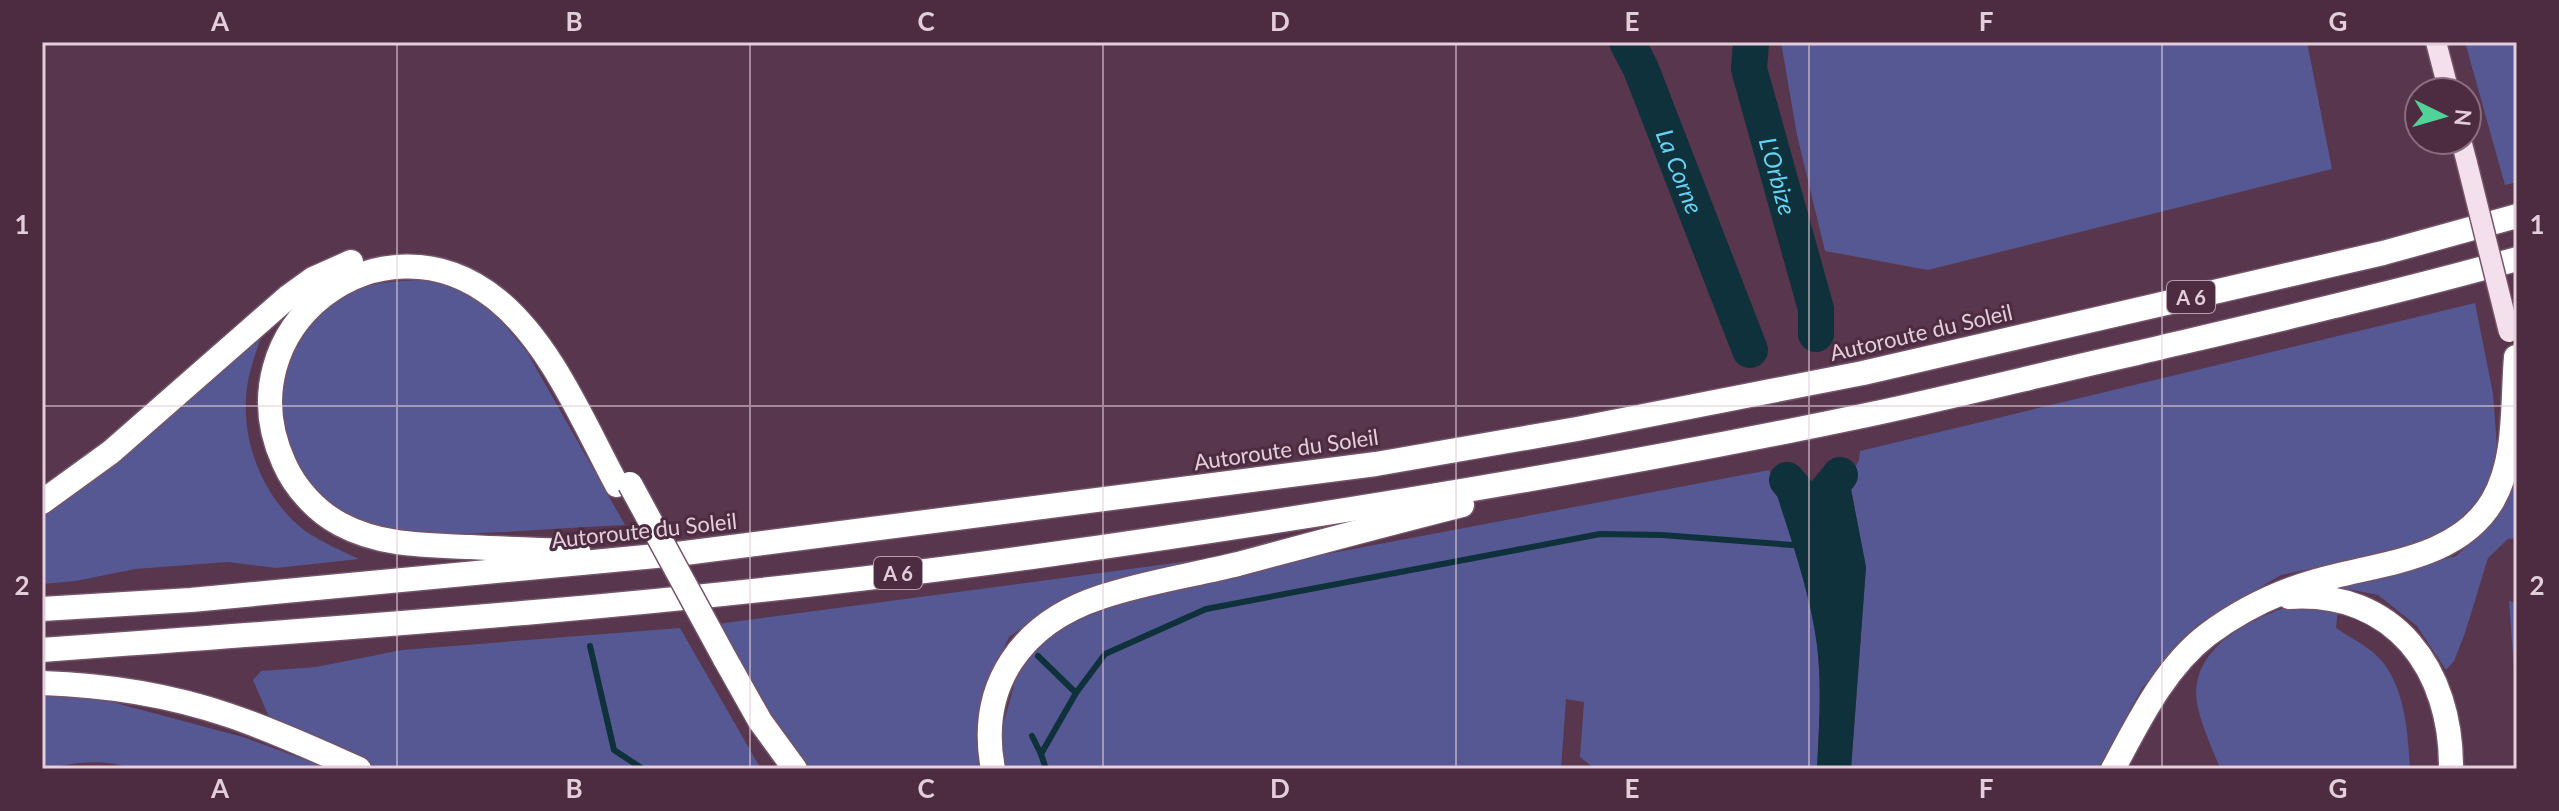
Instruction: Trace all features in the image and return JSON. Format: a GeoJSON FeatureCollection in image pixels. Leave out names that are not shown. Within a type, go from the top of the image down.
{"type":"FeatureCollection","features":[{"type":"Feature","properties":{"kind":"highway","name":"Autoroute du Soleil"},"geometry":{"type":"LineString","coordinates":[[42,609],[191,600],[677,554],[1376,464],[1863,373],[2383,253],[2517,216]]}},
{"type":"Feature","properties":{"kind":"highway"},"geometry":{"type":"LineString","coordinates":[[42,502],[111,452],[300,288],[347,263],[398,251],[430,253],[466,264],[498,282],[529,311],[569,369],[624,484],[717,658],[795,769]]}},
{"type":"Feature","properties":{"kind":"highway","name":"A 6"},"geometry":{"type":"LineString","coordinates":[[42,650],[412,623],[812,583],[1090,549],[1446,493],[1869,415],[2392,294],[2517,259]]}},
{"type":"Feature","properties":{"kind":"highway"},"geometry":{"type":"LineString","coordinates":[[624,484],[527,330],[497,299],[470,280],[411,266],[369,271],[326,292],[291,329],[282,345],[270,387],[269,415],[273,436],[294,483],[318,509],[341,525],[378,539],[422,546],[677,554]]}},
{"type":"Feature","properties":{"kind":"highway"},"geometry":{"type":"LineString","coordinates":[[2113,769],[2167,678],[2205,636],[2235,616],[2275,597],[2312,582],[2426,554],[2474,525],[2493,501],[2506,467],[2517,360]]}},
{"type":"Feature","properties":{"kind":"highway"},"geometry":{"type":"LineString","coordinates":[[993,769],[989,739],[991,711],[1007,667],[1017,652],[1039,631],[1082,604],[1615,464]]}},
{"type":"Feature","properties":{"kind":"highway"},"geometry":{"type":"LineString","coordinates":[[2275,597],[2309,595],[2348,601],[2382,617],[2396,628],[2419,653],[2435,682],[2446,719],[2451,769]]}},
{"type":"Feature","properties":{"kind":"highway"},"geometry":{"type":"LineString","coordinates":[[717,658],[730,696],[778,769]]}},
{"type":"Feature","properties":{"kind":"highway"},"geometry":{"type":"LineString","coordinates":[[42,683],[130,691],[203,707],[359,769]]}},
{"type":"Feature","properties":{"kind":"main road"},"geometry":{"type":"LineString","coordinates":[[2436,42],[2445,76]]}},
{"type":"Feature","properties":{"kind":"main road"},"geometry":{"type":"LineString","coordinates":[[2465,156],[2517,360]]}},
{"type":"Feature","properties":{"kind":"shaded area"},"geometry":{"type":"Polygon","coordinates":[[[1781,42],[2307,42],[2332,169],[1928,270],[1825,251],[1797,135],[1781,42]]]}},
{"type":"Feature","properties":{"kind":"shaded area"},"geometry":{"type":"Polygon","coordinates":[[[2465,42],[2517,42],[2517,182],[2505,185],[2483,106],[2483,76],[2475,76],[2465,42]]]}},
{"type":"Feature","properties":{"kind":"shaded area"},"geometry":{"type":"Polygon","coordinates":[[[426,280],[456,287],[492,310],[527,352],[625,525],[468,534],[415,533],[364,523],[333,508],[312,492],[288,439],[282,399],[289,360],[297,342],[323,309],[346,294],[372,285],[426,280]]]}},
{"type":"Feature","properties":{"kind":"shaded area"},"geometry":{"type":"Polygon","coordinates":[[[2475,303],[2493,394],[2497,447],[2488,482],[2470,513],[2441,536],[2391,551],[2281,575],[2197,625],[2142,688],[2098,769],[1851,769],[1866,567],[1849,479],[1860,451],[2475,303]]]}},
{"type":"Feature","properties":{"kind":"shaded area"},"geometry":{"type":"Polygon","coordinates":[[[264,328],[247,387],[247,427],[257,466],[276,501],[289,517],[310,534],[359,559],[276,568],[228,562],[135,569],[76,581],[42,584],[42,511],[264,328]]]}},
{"type":"Feature","properties":{"kind":"shaded area"},"geometry":{"type":"Polygon","coordinates":[[[1769,470],[1803,578],[1817,644],[1820,691],[1817,769],[1595,769],[1580,757],[1584,702],[1566,699],[1561,769],[1005,769],[1002,729],[1016,678],[1037,647],[1074,619],[1140,598],[1316,556],[1769,470]]]}},
{"type":"Feature","properties":{"kind":"shaded area"},"geometry":{"type":"Polygon","coordinates":[[[2517,473],[2517,538],[2508,539],[2488,558],[2465,633],[2454,661],[2446,670],[2417,626],[2378,595],[2338,587],[2456,556],[2494,522],[2517,473]]]}},
{"type":"Feature","properties":{"kind":"shaded area"},"geometry":{"type":"Polygon","coordinates":[[[1849,479],[1866,567],[1851,769],[1817,769],[1820,691],[1814,625],[1775,489],[1849,479]]]}},
{"type":"Feature","properties":{"kind":"shaded area"},"geometry":{"type":"Polygon","coordinates":[[[1197,560],[1199,566],[1049,609],[1009,637],[985,688],[978,729],[981,769],[809,769],[796,756],[718,624],[1197,560]]]}},
{"type":"Feature","properties":{"kind":"shaded area"},"geometry":{"type":"Polygon","coordinates":[[[2509,601],[2517,603],[2517,711],[2509,601]]]}},
{"type":"Feature","properties":{"kind":"shaded area"},"geometry":{"type":"Polygon","coordinates":[[[2292,605],[2338,610],[2336,628],[2368,648],[2386,667],[2394,680],[2403,709],[2410,769],[2220,768],[2197,703],[2197,684],[2202,667],[2225,639],[2258,619],[2292,605]]]}},
{"type":"Feature","properties":{"kind":"shaded area"},"geometry":{"type":"Polygon","coordinates":[[[680,628],[761,769],[378,769],[272,724],[253,680],[261,671],[316,667],[402,650],[680,628]]]}},
{"type":"Feature","properties":{"kind":"shaded area"},"geometry":{"type":"Polygon","coordinates":[[[82,694],[243,737],[330,769],[132,769],[99,762],[42,769],[42,696],[82,694]]]}},
{"type":"Feature","properties":{"kind":"waterway","name":"La Corne"},"geometry":{"type":"LineString","coordinates":[[1627,42],[1641,69],[1750,350]]}},
{"type":"Feature","properties":{"kind":"waterway","name":"L'Orbize"},"geometry":{"type":"LineString","coordinates":[[1751,42],[1749,69],[1816,309],[1816,334]]}},
{"type":"Feature","properties":{"kind":"waterway","name":"L'Orbize"},"geometry":{"type":"LineString","coordinates":[[1812,510],[1840,475]]}},
{"type":"Feature","properties":{"kind":"waterway","name":"La Corne"},"geometry":{"type":"LineString","coordinates":[[1787,480],[1812,510]]}},
{"type":"Feature","properties":{"kind":"waterway"},"geometry":{"type":"LineString","coordinates":[[1076,693],[1105,654],[1206,609],[1600,534],[1662,535],[1792,545]]}},
{"type":"Feature","properties":{"kind":"waterway"},"geometry":{"type":"LineString","coordinates":[[590,646],[614,750],[643,769]]}},
{"type":"Feature","properties":{"kind":"waterway"},"geometry":{"type":"LineString","coordinates":[[1032,736],[1041,754],[1076,693],[1038,656]]}},
{"type":"Feature","properties":{"kind":"waterway"},"geometry":{"type":"LineString","coordinates":[[1041,754],[1046,769]]}}]}
